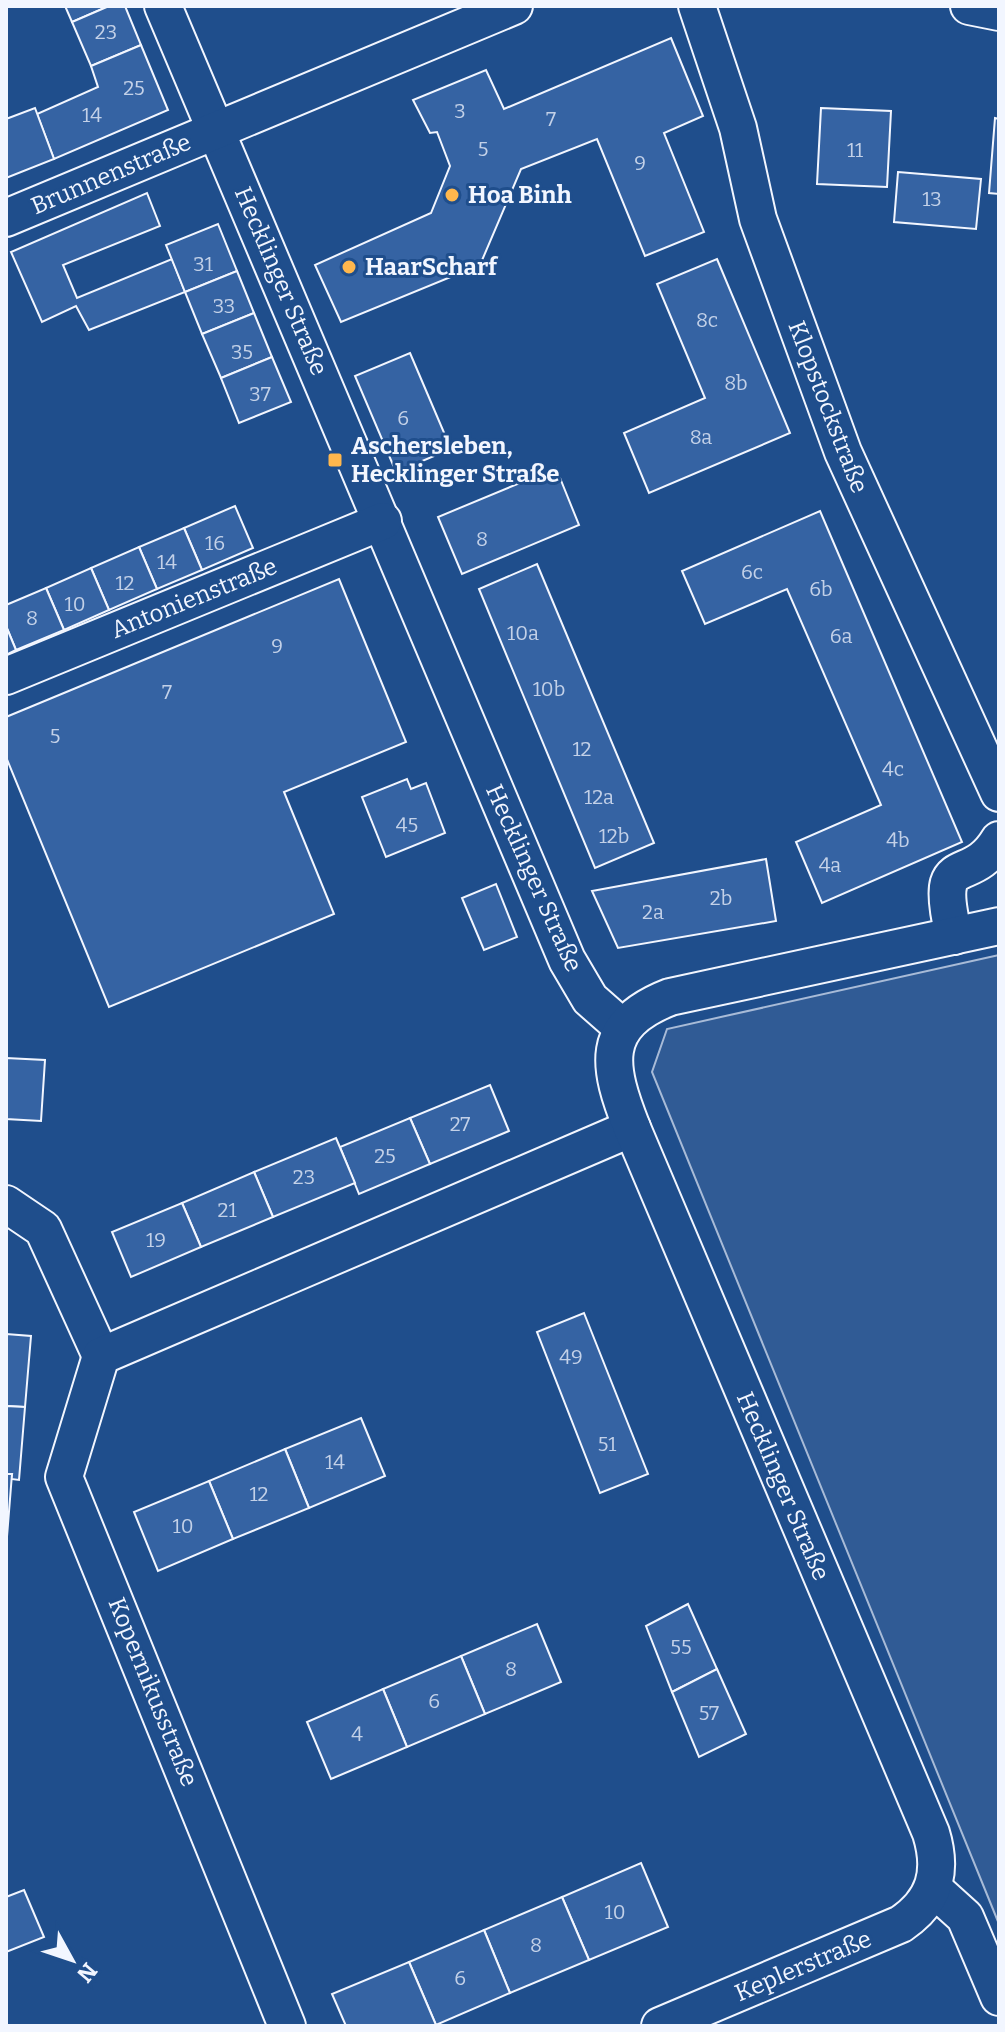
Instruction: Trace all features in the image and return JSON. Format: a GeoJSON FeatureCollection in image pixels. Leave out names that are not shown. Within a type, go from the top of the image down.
{"type":"FeatureCollection","features":[{"type":"Feature","properties":{"kind":"street","name":"Hecklinger Straße"},"geometry":{"type":"LineString","coordinates":[[163,6],[567,960],[590,999],[623,1028],[611,1063],[632,1128],[931,1833],[937,1862],[934,1889]]}},
{"type":"Feature","properties":{"kind":"street","name":"Brunnenstraße"},"geometry":{"type":"LineString","coordinates":[[6,218],[514,6]]}},
{"type":"Feature","properties":{"kind":"street","name":"Klopstockstraße"},"geometry":{"type":"LineString","coordinates":[[697,6],[738,128],[758,219],[843,452],[999,793]]}},
{"type":"Feature","properties":{"kind":"street"},"geometry":{"type":"LineString","coordinates":[[969,6],[999,12]]}},
{"type":"Feature","properties":{"kind":"street","name":"Antonienstraße"},"geometry":{"type":"LineString","coordinates":[[6,676],[383,521]]}},
{"type":"Feature","properties":{"kind":"street"},"geometry":{"type":"LineString","coordinates":[[954,936],[945,891],[949,881],[999,840]]}},
{"type":"Feature","properties":{"kind":"street"},"geometry":{"type":"LineString","coordinates":[[623,1028],[649,1005],[670,997],[999,926]]}},
{"type":"Feature","properties":{"kind":"street"},"geometry":{"type":"LineString","coordinates":[[6,1204],[43,1229],[101,1356],[632,1128]]}},
{"type":"Feature","properties":{"kind":"street","name":"Kopernikusstraße"},"geometry":{"type":"LineString","coordinates":[[101,1356],[64,1477],[287,2026]]}},
{"type":"Feature","properties":{"kind":"street"},"geometry":{"type":"LineString","coordinates":[[934,1889],[965,1917],[999,1997]]}},
{"type":"Feature","properties":{"kind":"street","name":"Keplerstraße"},"geometry":{"type":"LineString","coordinates":[[660,2026],[901,1924],[924,1905],[934,1889]]}},
{"type":"Feature","properties":{"kind":"shaded area"},"geometry":{"type":"Polygon","coordinates":[[[999,955],[999,1924],[652,1072],[667,1029],[999,955]]]}},
{"type":"Feature","properties":{"kind":"building"},"geometry":{"type":"Polygon","coordinates":[[[65,6],[109,6],[72,22],[65,6]]]}},
{"type":"Feature","properties":{"kind":"building"},"geometry":{"type":"Polygon","coordinates":[[[109,6],[125,6],[141,45],[91,66],[72,22],[109,6]]]}},
{"type":"Feature","properties":{"kind":"building"},"geometry":{"type":"Polygon","coordinates":[[[671,38],[703,116],[664,133],[704,232],[645,256],[597,139],[521,169],[480,265],[341,322],[315,265],[431,213],[450,166],[437,132],[430,133],[413,100],[486,70],[504,109],[671,38]]]}},
{"type":"Feature","properties":{"kind":"building"},"geometry":{"type":"Polygon","coordinates":[[[141,45],[168,110],[54,159],[37,114],[98,87],[91,66],[141,45]]]}},
{"type":"Feature","properties":{"kind":"building"},"geometry":{"type":"Polygon","coordinates":[[[35,108],[54,159],[6,178],[6,119],[35,108]]]}},
{"type":"Feature","properties":{"kind":"building"},"geometry":{"type":"Polygon","coordinates":[[[821,108],[891,111],[887,187],[817,184],[821,108]]]}},
{"type":"Feature","properties":{"kind":"building"},"geometry":{"type":"Polygon","coordinates":[[[995,118],[999,119],[999,194],[989,193],[995,118]]]}},
{"type":"Feature","properties":{"kind":"building"},"geometry":{"type":"Polygon","coordinates":[[[898,172],[981,179],[976,229],[894,222],[898,172]]]}},
{"type":"Feature","properties":{"kind":"building"},"geometry":{"type":"Polygon","coordinates":[[[147,193],[160,226],[63,265],[77,298],[172,259],[185,292],[89,330],[76,306],[42,322],[11,252],[147,193]]]}},
{"type":"Feature","properties":{"kind":"building"},"geometry":{"type":"Polygon","coordinates":[[[218,224],[237,271],[185,292],[166,245],[218,224]]]}},
{"type":"Feature","properties":{"kind":"building"},"geometry":{"type":"Polygon","coordinates":[[[717,259],[790,433],[649,493],[624,433],[705,398],[657,284],[717,259]]]}},
{"type":"Feature","properties":{"kind":"building"},"geometry":{"type":"Polygon","coordinates":[[[237,271],[254,313],[202,334],[185,292],[237,271]]]}},
{"type":"Feature","properties":{"kind":"building"},"geometry":{"type":"Polygon","coordinates":[[[254,313],[272,357],[221,378],[202,334],[254,313]]]}},
{"type":"Feature","properties":{"kind":"building"},"geometry":{"type":"Polygon","coordinates":[[[410,353],[451,449],[396,472],[355,376],[410,353]]]}},
{"type":"Feature","properties":{"kind":"building"},"geometry":{"type":"Polygon","coordinates":[[[272,357],[291,402],[239,423],[221,378],[272,357]]]}},
{"type":"Feature","properties":{"kind":"building"},"geometry":{"type":"Polygon","coordinates":[[[556,468],[579,525],[462,574],[438,517],[556,468]]]}},
{"type":"Feature","properties":{"kind":"building"},"geometry":{"type":"Polygon","coordinates":[[[235,506],[253,548],[202,570],[184,528],[235,506]]]}},
{"type":"Feature","properties":{"kind":"building"},"geometry":{"type":"Polygon","coordinates":[[[820,511],[962,842],[822,903],[796,842],[881,805],[787,589],[705,624],[682,571],[820,511]]]}},
{"type":"Feature","properties":{"kind":"building"},"geometry":{"type":"Polygon","coordinates":[[[184,528],[202,570],[157,589],[139,547],[184,528]]]}},
{"type":"Feature","properties":{"kind":"building"},"geometry":{"type":"Polygon","coordinates":[[[139,547],[157,589],[109,610],[91,568],[139,547]]]}},
{"type":"Feature","properties":{"kind":"building"},"geometry":{"type":"Polygon","coordinates":[[[537,564],[654,843],[595,868],[479,589],[537,564]]]}},
{"type":"Feature","properties":{"kind":"building"},"geometry":{"type":"Polygon","coordinates":[[[91,568],[109,610],[64,630],[46,588],[91,568]]]}},
{"type":"Feature","properties":{"kind":"building"},"geometry":{"type":"Polygon","coordinates":[[[339,579],[406,742],[284,792],[334,914],[109,1007],[6,757],[6,717],[339,579]]]}},
{"type":"Feature","properties":{"kind":"building"},"geometry":{"type":"Polygon","coordinates":[[[46,588],[64,630],[16,650],[6,626],[6,605],[46,588]]]}},
{"type":"Feature","properties":{"kind":"building"},"geometry":{"type":"Polygon","coordinates":[[[6,626],[16,650],[6,655],[6,626]]]}},
{"type":"Feature","properties":{"kind":"building"},"geometry":{"type":"Polygon","coordinates":[[[407,779],[411,789],[426,783],[445,833],[386,857],[362,797],[407,779]]]}},
{"type":"Feature","properties":{"kind":"building"},"geometry":{"type":"Polygon","coordinates":[[[766,859],[776,921],[618,948],[592,891],[766,859]]]}},
{"type":"Feature","properties":{"kind":"building"},"geometry":{"type":"Polygon","coordinates":[[[496,884],[517,937],[484,950],[462,898],[496,884]]]}},
{"type":"Feature","properties":{"kind":"building"},"geometry":{"type":"Polygon","coordinates":[[[6,1058],[45,1060],[41,1121],[6,1119],[6,1058]]]}},
{"type":"Feature","properties":{"kind":"building"},"geometry":{"type":"Polygon","coordinates":[[[490,1085],[509,1131],[430,1164],[410,1118],[490,1085]]]}},
{"type":"Feature","properties":{"kind":"building"},"geometry":{"type":"Polygon","coordinates":[[[410,1118],[430,1164],[359,1194],[340,1147],[410,1118]]]}},
{"type":"Feature","properties":{"kind":"building"},"geometry":{"type":"Polygon","coordinates":[[[336,1138],[355,1183],[273,1217],[254,1172],[336,1138]]]}},
{"type":"Feature","properties":{"kind":"building"},"geometry":{"type":"Polygon","coordinates":[[[254,1172],[273,1217],[201,1247],[182,1203],[254,1172]]]}},
{"type":"Feature","properties":{"kind":"building"},"geometry":{"type":"Polygon","coordinates":[[[182,1203],[201,1247],[131,1277],[112,1232],[182,1203]]]}},
{"type":"Feature","properties":{"kind":"building"},"geometry":{"type":"Polygon","coordinates":[[[584,1313],[648,1474],[600,1493],[537,1332],[584,1313]]]}},
{"type":"Feature","properties":{"kind":"building"},"geometry":{"type":"Polygon","coordinates":[[[6,1334],[31,1336],[25,1407],[6,1406],[6,1334]]]}},
{"type":"Feature","properties":{"kind":"building"},"geometry":{"type":"Polygon","coordinates":[[[6,1406],[25,1407],[19,1480],[11,1479],[12,1474],[6,1474],[6,1406]]]}},
{"type":"Feature","properties":{"kind":"building"},"geometry":{"type":"Polygon","coordinates":[[[361,1418],[385,1476],[309,1508],[285,1449],[361,1418]]]}},
{"type":"Feature","properties":{"kind":"building"},"geometry":{"type":"Polygon","coordinates":[[[285,1449],[309,1508],[233,1539],[209,1481],[285,1449]]]}},
{"type":"Feature","properties":{"kind":"building"},"geometry":{"type":"Polygon","coordinates":[[[6,1474],[12,1474],[6,1549],[6,1474]]]}},
{"type":"Feature","properties":{"kind":"building"},"geometry":{"type":"Polygon","coordinates":[[[209,1481],[233,1539],[158,1571],[134,1512],[209,1481]]]}},
{"type":"Feature","properties":{"kind":"building"},"geometry":{"type":"Polygon","coordinates":[[[688,1604],[717,1669],[672,1692],[646,1626],[688,1604]]]}},
{"type":"Feature","properties":{"kind":"building"},"geometry":{"type":"Polygon","coordinates":[[[537,1624],[561,1682],[485,1714],[461,1656],[537,1624]]]}},
{"type":"Feature","properties":{"kind":"building"},"geometry":{"type":"Polygon","coordinates":[[[461,1656],[485,1714],[407,1747],[383,1689],[461,1656]]]}},
{"type":"Feature","properties":{"kind":"building"},"geometry":{"type":"Polygon","coordinates":[[[717,1669],[746,1734],[699,1757],[672,1692],[717,1669]]]}},
{"type":"Feature","properties":{"kind":"building"},"geometry":{"type":"Polygon","coordinates":[[[383,1689],[407,1747],[331,1779],[307,1722],[383,1689]]]}},
{"type":"Feature","properties":{"kind":"building"},"geometry":{"type":"Polygon","coordinates":[[[641,1863],[668,1927],[589,1960],[562,1897],[641,1863]]]}},
{"type":"Feature","properties":{"kind":"building"},"geometry":{"type":"Polygon","coordinates":[[[24,1890],[44,1937],[6,1952],[6,1897],[24,1890]]]}},
{"type":"Feature","properties":{"kind":"building"},"geometry":{"type":"Polygon","coordinates":[[[562,1897],[589,1960],[510,1993],[484,1930],[562,1897]]]}},
{"type":"Feature","properties":{"kind":"building"},"geometry":{"type":"Polygon","coordinates":[[[484,1930],[510,1993],[436,2025],[409,1962],[484,1930]]]}},
{"type":"Feature","properties":{"kind":"building"},"geometry":{"type":"Polygon","coordinates":[[[409,1962],[436,2025],[346,2026],[332,1994],[409,1962]]]}},
{"type":"Feature","properties":{"kind":"place","name":"Hoa Binh"},"geometry":{"type":"Point","coordinates":[452,195]}},
{"type":"Feature","properties":{"kind":"place","name":"HaarScharf"},"geometry":{"type":"Point","coordinates":[349,267]}},
{"type":"Feature","properties":{"kind":"place","name":"Aschersleben, Hecklinger Straße"},"geometry":{"type":"Point","coordinates":[335,460]}}]}
